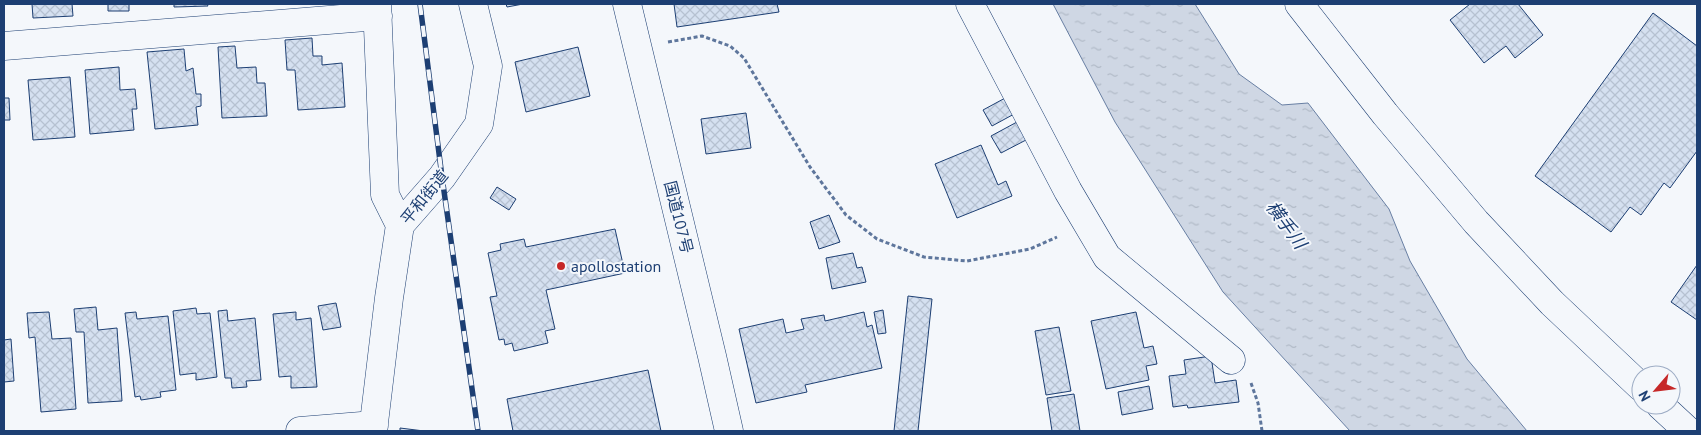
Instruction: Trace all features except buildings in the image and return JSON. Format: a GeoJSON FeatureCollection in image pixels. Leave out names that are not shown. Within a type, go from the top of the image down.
{"type":"FeatureCollection","features":[{"type":"Feature","properties":{"kind":"main road","name":"平和街道"},"geometry":{"type":"LineString","coordinates":[[373,428],[400,225],[442,177],[479,124],[488,66],[473,4]]}},
{"type":"Feature","properties":{"kind":"main road","name":"国道107号"},"geometry":{"type":"LineString","coordinates":[[627,4],[729,431]]}},
{"type":"Feature","properties":{"kind":"main road"},"geometry":{"type":"LineString","coordinates":[[970,4],[1068,191],[1107,257],[1232,360]]}},
{"type":"Feature","properties":{"kind":"main road"},"geometry":{"type":"LineString","coordinates":[[1299,4],[1385,114],[1476,222],[1552,303],[1631,378]]}},
{"type":"Feature","properties":{"kind":"main road"},"geometry":{"type":"LineString","coordinates":[[4,46],[378,10],[385,195],[400,225]]}},
{"type":"Feature","properties":{"kind":"main road"},"geometry":{"type":"LineString","coordinates":[[1671,415],[1688,431]]}},
{"type":"Feature","properties":{"kind":"main road"},"geometry":{"type":"LineString","coordinates":[[300,431],[373,428]]}},
{"type":"Feature","properties":{"kind":"path"},"geometry":{"type":"LineString","coordinates":[[638,46],[702,36],[730,46],[744,58],[810,168],[846,215],[877,239],[924,257],[967,261],[1030,249],[1088,224]]}},
{"type":"Feature","properties":{"kind":"path"},"geometry":{"type":"LineString","coordinates":[[1232,360],[1249,377],[1258,403],[1262,431]]}},
{"type":"Feature","properties":{"kind":"water","name":"横手川"},"geometry":{"type":"Polygon","coordinates":[[[1053,4],[1195,4],[1239,74],[1282,105],[1308,103],[1389,209],[1410,261],[1467,359],[1527,431],[1350,431],[1223,292],[1115,122],[1053,4]]]}},
{"type":"Feature","properties":{"kind":"railway"},"geometry":{"type":"LineString","coordinates":[[420,4],[478,431]]}},
{"type":"Feature","properties":{"kind":"place","name":"apollostation"},"geometry":{"type":"Point","coordinates":[561,266]}}]}
